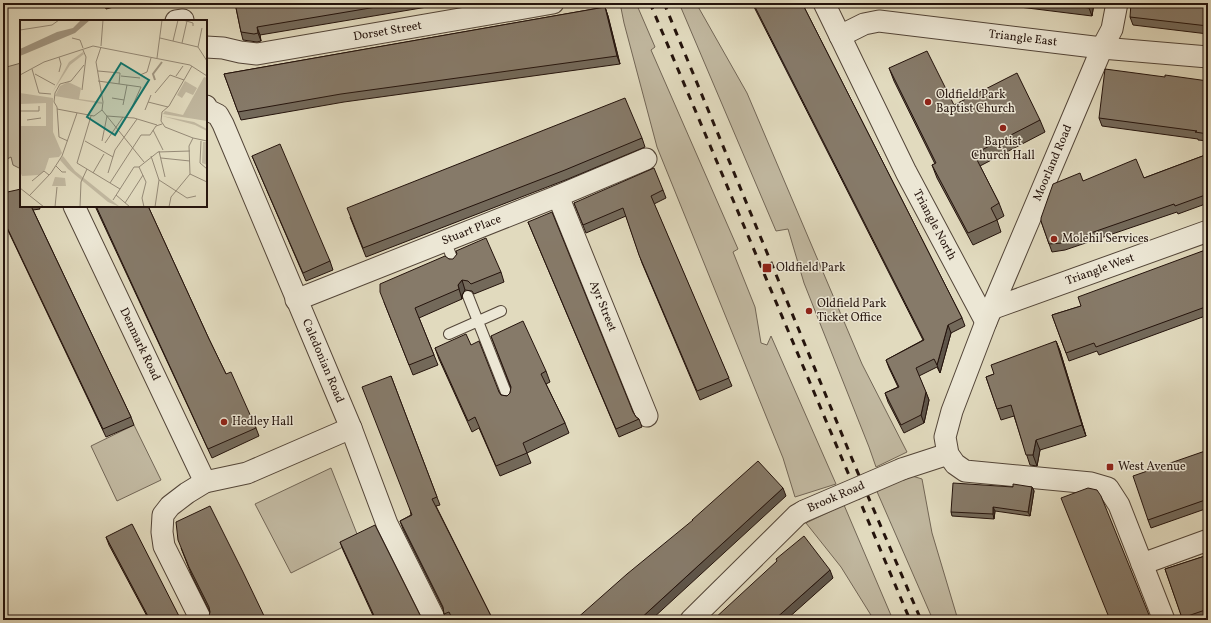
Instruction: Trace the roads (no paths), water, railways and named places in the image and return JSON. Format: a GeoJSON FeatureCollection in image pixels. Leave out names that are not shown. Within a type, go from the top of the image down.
{"type":"FeatureCollection","features":[{"type":"Feature","properties":{"kind":"street","name":"Dorset Street"},"geometry":{"type":"LineString","coordinates":[[214,47],[257,54],[553,3]]}},
{"type":"Feature","properties":{"kind":"street","name":"Triangle North"},"geometry":{"type":"LineString","coordinates":[[824,3],[906,172],[989,316]]}},
{"type":"Feature","properties":{"kind":"street","name":"Moorland Road"},"geometry":{"type":"LineString","coordinates":[[989,316],[1102,48],[1112,29],[1117,3]]}},
{"type":"Feature","properties":{"kind":"street","name":"Triangle East"},"geometry":{"type":"LineString","coordinates":[[840,36],[864,24],[879,20],[1102,48],[1208,57]]}},
{"type":"Feature","properties":{"kind":"street","name":"Caledonian Road"},"geometry":{"type":"LineString","coordinates":[[207,108],[218,115],[223,124],[351,428],[388,524],[435,620]]}},
{"type":"Feature","properties":{"kind":"street","name":"Stuart Place"},"geometry":{"type":"LineString","coordinates":[[296,300],[558,196],[646,159]]}},
{"type":"Feature","properties":{"kind":"street","name":"Ayr Street"},"geometry":{"type":"LineString","coordinates":[[558,196],[647,416]]}},
{"type":"Feature","properties":{"kind":"street","name":"Denmark Road"},"geometry":{"type":"LineString","coordinates":[[74,207],[205,482]]}},
{"type":"Feature","properties":{"kind":"street","name":"Triangle West"},"geometry":{"type":"LineString","coordinates":[[989,316],[1208,231]]}},
{"type":"Feature","properties":{"kind":"street"},"geometry":{"type":"LineString","coordinates":[[989,316],[952,411],[945,437],[948,454],[955,464],[965,471],[1091,483],[1108,488],[1119,506],[1164,620]]}},
{"type":"Feature","properties":{"kind":"street"},"geometry":{"type":"LineString","coordinates":[[201,620],[164,546],[162,532],[163,515],[170,506],[205,482],[247,473],[351,428]]}},
{"type":"Feature","properties":{"kind":"street","name":"Brook Road"},"geometry":{"type":"LineString","coordinates":[[691,620],[797,515],[902,469],[948,454]]}},
{"type":"Feature","properties":{"kind":"street"},"geometry":{"type":"LineString","coordinates":[[1142,564],[1208,540]]}},
{"type":"Feature","properties":{"kind":"lane"},"geometry":{"type":"LineString","coordinates":[[445,240],[454,263]]}},
{"type":"Feature","properties":{"kind":"lane"},"geometry":{"type":"LineString","coordinates":[[468,296],[509,400]]}},
{"type":"Feature","properties":{"kind":"lane"},"geometry":{"type":"LineString","coordinates":[[450,334],[501,311]]}},
{"type":"Feature","properties":{"kind":"railway"},"geometry":{"type":"LineString","coordinates":[[650,3],[910,620]]}},
{"type":"Feature","properties":{"kind":"railway"},"geometry":{"type":"LineString","coordinates":[[664,3],[855,466],[921,620]]}},
{"type":"Feature","properties":{"kind":"place","name":"Oldfield Park Baptist Church"},"geometry":{"type":"Point","coordinates":[928,102]}},
{"type":"Feature","properties":{"kind":"place","name":"Baptist Church Hall"},"geometry":{"type":"Point","coordinates":[1003,128]}},
{"type":"Feature","properties":{"kind":"place","name":"Molehil Services"},"geometry":{"type":"Point","coordinates":[1054,239]}},
{"type":"Feature","properties":{"kind":"place","name":"Oldfield Park"},"geometry":{"type":"Point","coordinates":[767,268]}},
{"type":"Feature","properties":{"kind":"place","name":"Oldfield Park Ticket Office"},"geometry":{"type":"Point","coordinates":[809,311]}},
{"type":"Feature","properties":{"kind":"place","name":"Hedley Hall"},"geometry":{"type":"Point","coordinates":[224,422]}},
{"type":"Feature","properties":{"kind":"place","name":"West Avenue"},"geometry":{"type":"Point","coordinates":[1110,467]}}]}
